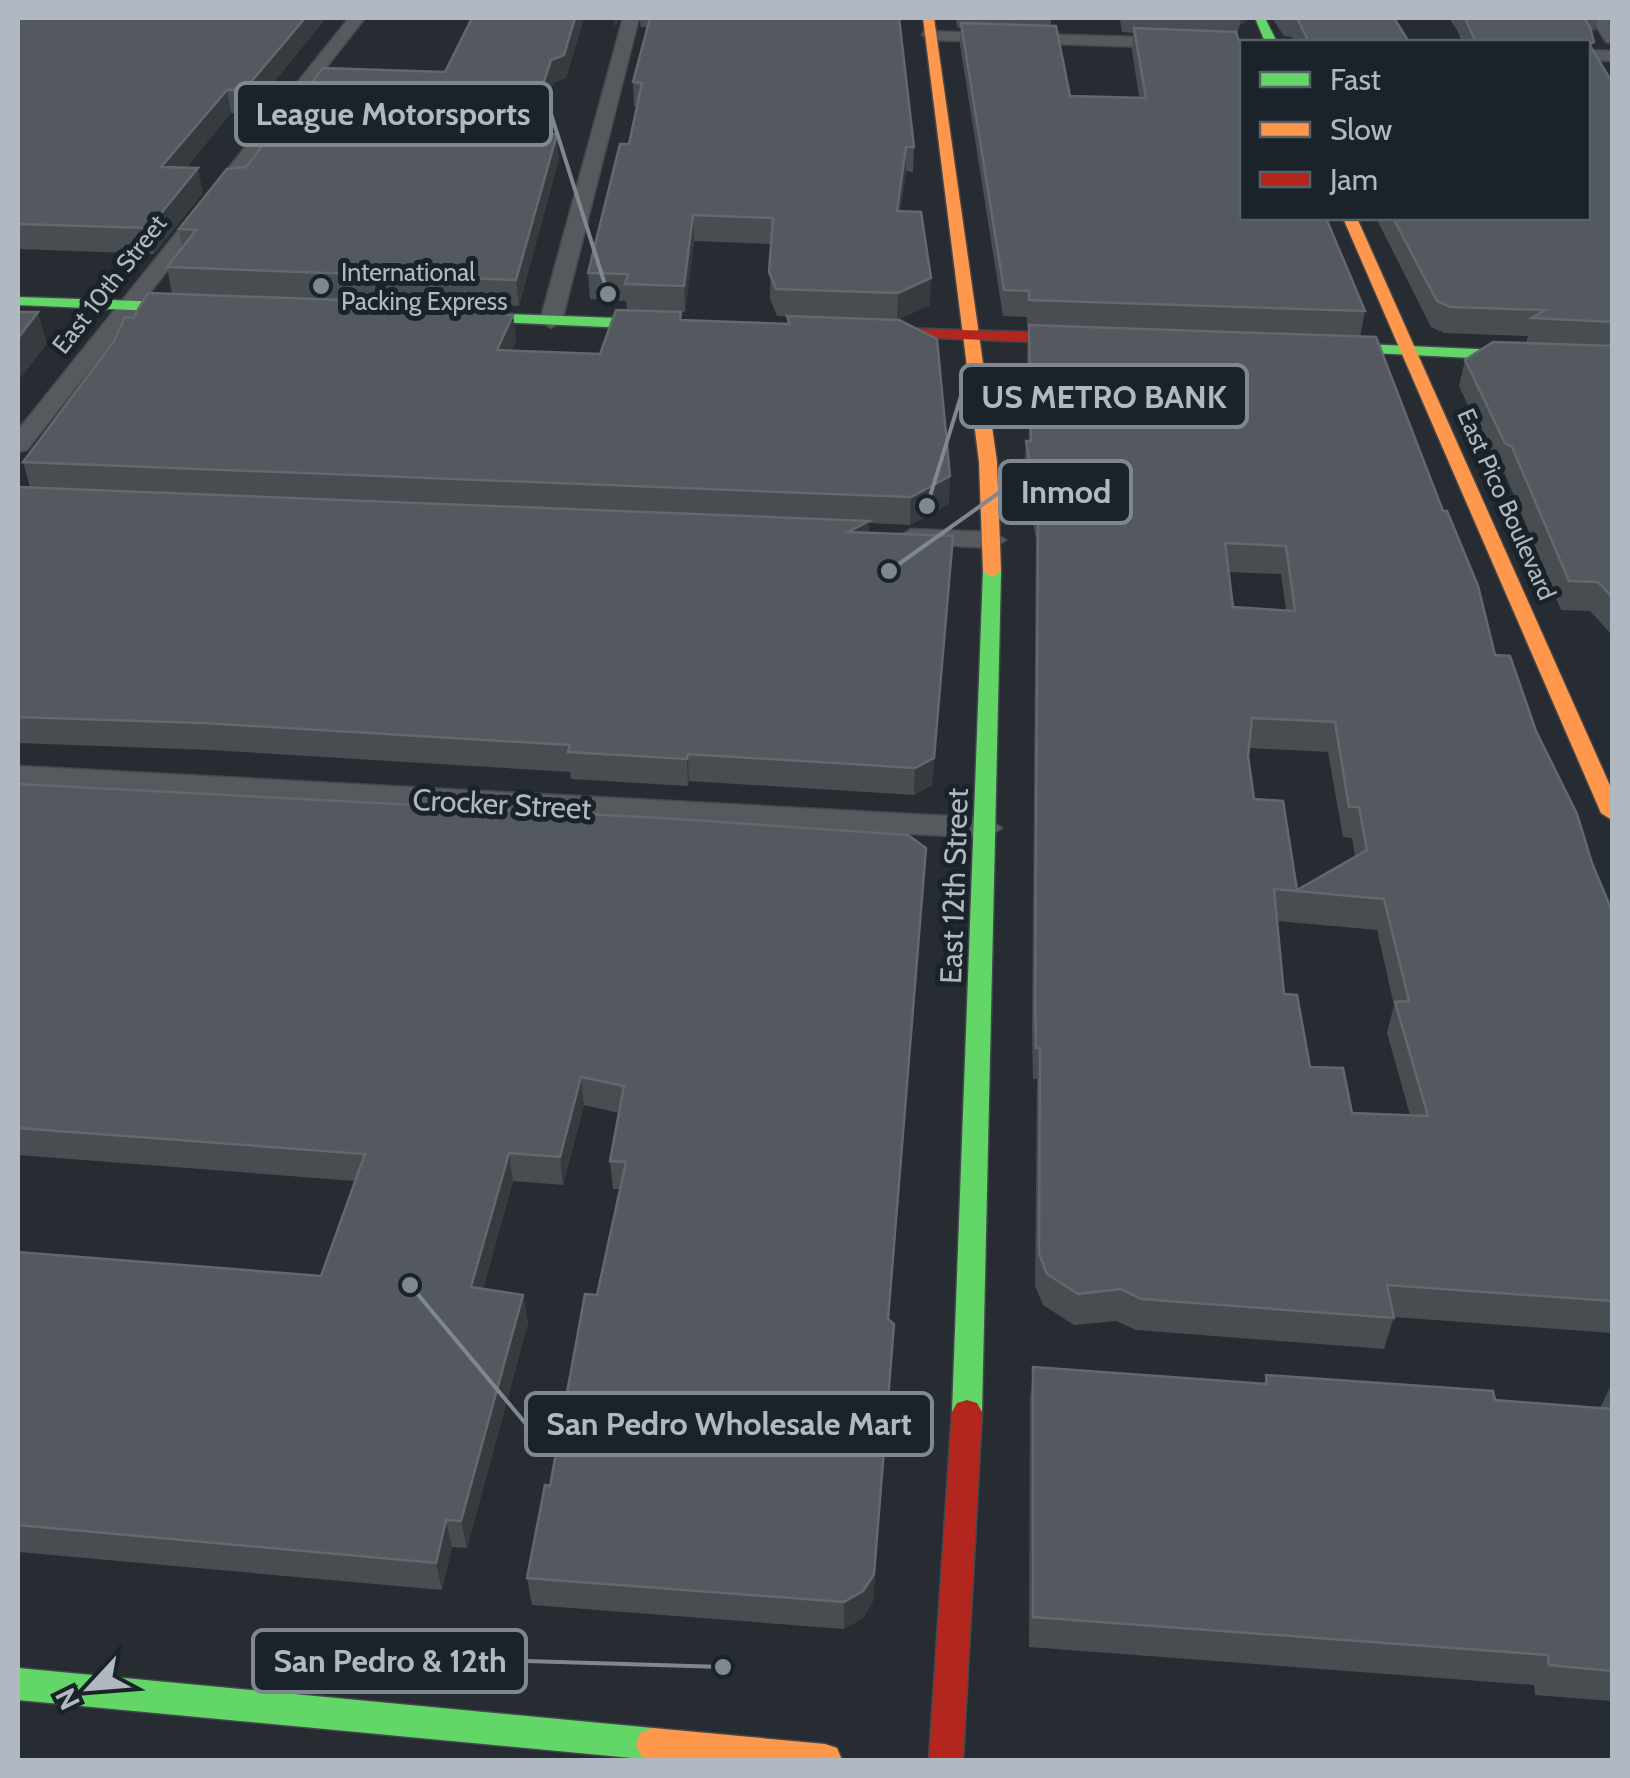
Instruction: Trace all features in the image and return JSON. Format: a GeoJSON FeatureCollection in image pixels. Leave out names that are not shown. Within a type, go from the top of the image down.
{"type":"FeatureCollection","features":[{"type":"Feature","properties":{"kind":"street","name":"East 10th Street"},"geometry":{"type":"LineString","coordinates":[[18,445],[356,18]]}},
{"type":"Feature","properties":{"kind":"street"},"geometry":{"type":"LineString","coordinates":[[552,320],[631,18]]}},
{"type":"Feature","properties":{"kind":"street"},"geometry":{"type":"LineString","coordinates":[[1600,18],[1612,38]]}},
{"type":"Feature","properties":{"kind":"street"},"geometry":{"type":"LineString","coordinates":[[929,26],[1240,45]]}},
{"type":"Feature","properties":{"kind":"street","name":"East 12th Street"},"geometry":{"type":"LineString","coordinates":[[929,26],[988,462],[993,540],[971,1337],[946,1760]]}},
{"type":"Feature","properties":{"kind":"street","name":"East Pico Boulevard"},"geometry":{"type":"LineString","coordinates":[[1351,220],[1612,813]]}},
{"type":"Feature","properties":{"kind":"street"},"geometry":{"type":"LineString","coordinates":[[18,301],[217,309]]}},
{"type":"Feature","properties":{"kind":"street"},"geometry":{"type":"LineString","coordinates":[[428,316],[690,326]]}},
{"type":"Feature","properties":{"kind":"street"},"geometry":{"type":"LineString","coordinates":[[843,331],[1119,340]]}},
{"type":"Feature","properties":{"kind":"street"},"geometry":{"type":"LineString","coordinates":[[1299,346],[1612,360]]}},
{"type":"Feature","properties":{"kind":"street"},"geometry":{"type":"LineString","coordinates":[[884,536],[993,540]]}},
{"type":"Feature","properties":{"kind":"street","name":"Crocker Street"},"geometry":{"type":"LineString","coordinates":[[18,775],[986,828]]}},
{"type":"Feature","properties":{"kind":"street"},"geometry":{"type":"LineString","coordinates":[[18,1684],[825,1760]]}},
{"type":"Feature","properties":{"kind":"building"},"geometry":{"type":"Polygon","coordinates":[[[18,18],[305,18],[244,90],[227,90],[161,167],[198,168],[149,228],[18,224],[18,18]]]}},
{"type":"Feature","properties":{"kind":"building"},"geometry":{"type":"Polygon","coordinates":[[[472,18],[575,18],[564,55],[551,60],[527,134],[557,134],[516,280],[167,267],[196,230],[179,229],[227,169],[246,167],[323,68],[445,72],[472,18]]]}},
{"type":"Feature","properties":{"kind":"building"},"geometry":{"type":"Polygon","coordinates":[[[650,18],[899,18],[914,147],[906,147],[897,211],[921,212],[931,278],[898,293],[776,289],[769,272],[773,218],[693,215],[684,286],[625,284],[628,274],[588,273],[620,144],[629,144],[642,83],[633,82],[650,18]]]}},
{"type":"Feature","properties":{"kind":"building"},"geometry":{"type":"Polygon","coordinates":[[[1297,18],[1394,18],[1408,40],[1308,40],[1297,18]]]}},
{"type":"Feature","properties":{"kind":"building"},"geometry":{"type":"Polygon","coordinates":[[[1465,18],[1584,18],[1594,42],[1590,44],[1590,40],[1475,40],[1465,18]]]}},
{"type":"Feature","properties":{"kind":"building"},"geometry":{"type":"Polygon","coordinates":[[[961,23],[1056,26],[1070,96],[1146,98],[1134,28],[1236,32],[1240,44],[1240,220],[1327,220],[1365,311],[1029,300],[1029,291],[1004,290],[961,23]]]}},
{"type":"Feature","properties":{"kind":"building"},"geometry":{"type":"Polygon","coordinates":[[[1590,46],[1612,82],[1612,322],[1532,318],[1545,310],[1450,307],[1437,301],[1394,220],[1590,220],[1590,46]]]}},
{"type":"Feature","properties":{"kind":"building"},"geometry":{"type":"Polygon","coordinates":[[[148,293],[509,306],[506,315],[513,315],[497,350],[600,354],[616,310],[681,312],[680,320],[790,324],[787,316],[899,320],[937,339],[950,476],[911,497],[23,462],[114,341],[125,317],[133,318],[148,293]]]}},
{"type":"Feature","properties":{"kind":"building"},"geometry":{"type":"Polygon","coordinates":[[[18,312],[38,312],[18,338],[18,312]]]}},
{"type":"Feature","properties":{"kind":"building"},"geometry":{"type":"Polygon","coordinates":[[[1029,325],[1376,337],[1443,511],[1447,511],[1478,586],[1495,655],[1510,656],[1536,731],[1577,814],[1612,911],[1612,1301],[1387,1285],[1394,1318],[1141,1299],[1121,1289],[1078,1294],[1047,1274],[1039,1254],[1040,1048],[1036,1048],[1035,1003],[1038,511],[1026,441],[1031,441],[1029,325]],[[1225,543],[1233,607],[1295,611],[1286,546],[1225,543]],[[1252,718],[1248,756],[1254,799],[1283,801],[1297,890],[1367,850],[1359,807],[1349,807],[1335,722],[1252,718]],[[1274,889],[1284,994],[1297,995],[1310,1067],[1343,1068],[1352,1113],[1428,1116],[1395,1002],[1409,1001],[1384,899],[1274,889]]]}},
{"type":"Feature","properties":{"kind":"building"},"geometry":{"type":"Polygon","coordinates":[[[1493,342],[1612,346],[1612,597],[1598,582],[1569,581],[1512,447],[1505,443],[1465,360],[1493,342]]]}},
{"type":"Feature","properties":{"kind":"building"},"geometry":{"type":"Polygon","coordinates":[[[18,487],[869,521],[848,532],[953,536],[934,758],[915,768],[688,754],[687,759],[568,752],[570,745],[202,723],[18,717],[18,487]]]}},
{"type":"Feature","properties":{"kind":"building"},"geometry":{"type":"Polygon","coordinates":[[[18,784],[908,835],[926,848],[888,1319],[894,1324],[874,1574],[863,1591],[844,1602],[527,1578],[545,1485],[550,1486],[585,1294],[597,1295],[626,1162],[610,1161],[624,1086],[581,1077],[560,1157],[509,1153],[471,1287],[523,1295],[461,1521],[446,1520],[436,1563],[18,1525],[18,1252],[321,1276],[365,1154],[18,1128],[18,784]]]}},
{"type":"Feature","properties":{"kind":"building"},"geometry":{"type":"Polygon","coordinates":[[[1033,1367],[1267,1384],[1266,1375],[1493,1391],[1495,1400],[1612,1409],[1612,1671],[1549,1665],[1548,1655],[1033,1617],[1033,1367]]]}},
{"type":"Feature","properties":{"kind":"traffic: fast"},"geometry":{"type":"LineString","coordinates":[[1260,18],[1270,40]]}},
{"type":"Feature","properties":{"kind":"traffic: fast"},"geometry":{"type":"LineString","coordinates":[[18,301],[201,308]]}},
{"type":"Feature","properties":{"kind":"traffic: fast"},"geometry":{"type":"LineString","coordinates":[[455,317],[671,325]]}},
{"type":"Feature","properties":{"kind":"traffic: fast"},"geometry":{"type":"LineString","coordinates":[[1320,347],[1612,360]]}},
{"type":"Feature","properties":{"kind":"traffic: fast"},"geometry":{"type":"LineString","coordinates":[[967,1412],[992,571]]}},
{"type":"Feature","properties":{"kind":"traffic: fast"},"geometry":{"type":"LineString","coordinates":[[18,1684],[653,1744]]}},
{"type":"Feature","properties":{"kind":"traffic: slow"},"geometry":{"type":"LineString","coordinates":[[928,18],[988,462],[992,571]]}},
{"type":"Feature","properties":{"kind":"traffic: slow"},"geometry":{"type":"LineString","coordinates":[[1351,220],[1612,813]]}},
{"type":"Feature","properties":{"kind":"traffic: slow"},"geometry":{"type":"LineString","coordinates":[[653,1744],[825,1760]]}},
{"type":"Feature","properties":{"kind":"traffic: jam"},"geometry":{"type":"LineString","coordinates":[[865,332],[1091,339]]}},
{"type":"Feature","properties":{"kind":"traffic: jam"},"geometry":{"type":"LineString","coordinates":[[946,1760],[967,1412]]}},
{"type":"Feature","properties":{"kind":"place","name":"International Packing Express"},"geometry":{"type":"Point","coordinates":[321,286]}},
{"type":"Feature","properties":{"kind":"place","name":"League Motorsports"},"geometry":{"type":"Point","coordinates":[608,294]}},
{"type":"Feature","properties":{"kind":"place","name":"US METRO BANK"},"geometry":{"type":"Point","coordinates":[927,506]}},
{"type":"Feature","properties":{"kind":"place","name":"Inmod"},"geometry":{"type":"Point","coordinates":[889,571]}},
{"type":"Feature","properties":{"kind":"place","name":"San Pedro Wholesale Mart"},"geometry":{"type":"Point","coordinates":[410,1285]}},
{"type":"Feature","properties":{"kind":"place","name":"San Pedro & 12th"},"geometry":{"type":"Point","coordinates":[723,1667]}}]}
